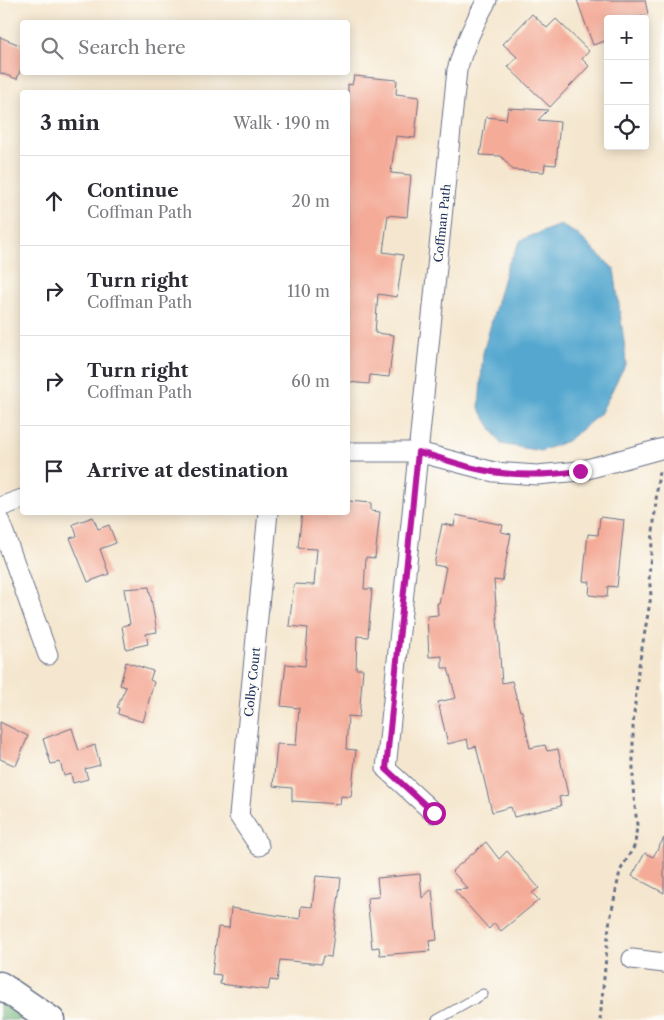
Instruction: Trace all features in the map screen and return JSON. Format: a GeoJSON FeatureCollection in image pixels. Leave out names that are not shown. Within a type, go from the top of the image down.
{"type":"FeatureCollection","features":[{"type":"Feature","properties":{"kind":"street","name":"Coffman Path"},"geometry":{"type":"LineString","coordinates":[[434,813],[386,769],[458,70],[471,30],[487,0]]}},
{"type":"Feature","properties":{"kind":"street"},"geometry":{"type":"LineString","coordinates":[[350,452],[418,452],[494,472],[537,475],[580,471],[662,449]]}},
{"type":"Feature","properties":{"kind":"street"},"geometry":{"type":"LineString","coordinates":[[0,507],[20,500]]}},
{"type":"Feature","properties":{"kind":"street","name":"Colby Court"},"geometry":{"type":"LineString","coordinates":[[259,846],[239,816],[268,515]]}},
{"type":"Feature","properties":{"kind":"street"},"geometry":{"type":"LineString","coordinates":[[0,522],[48,655]]}},
{"type":"Feature","properties":{"kind":"street"},"geometry":{"type":"LineString","coordinates":[[632,959],[664,963]]}},
{"type":"Feature","properties":{"kind":"street"},"geometry":{"type":"LineString","coordinates":[[0,985],[52,1020]]}},
{"type":"Feature","properties":{"kind":"lane"},"geometry":{"type":"LineString","coordinates":[[437,1020],[484,994]]}},
{"type":"Feature","properties":{"kind":"path"},"geometry":{"type":"LineString","coordinates":[[600,1020],[609,925],[620,871],[635,845],[637,825],[633,788],[633,726],[638,671],[651,596],[649,575],[662,449]]}},
{"type":"Feature","properties":{"kind":"green space"},"geometry":{"type":"Polygon","coordinates":[[[0,997],[33,1020],[0,1020],[0,997]]]}},
{"type":"Feature","properties":{"kind":"water"},"geometry":{"type":"Polygon","coordinates":[[[560,225],[577,234],[614,269],[626,363],[600,414],[567,441],[541,451],[501,444],[479,408],[483,353],[507,266],[521,240],[560,225]]]}},
{"type":"Feature","properties":{"kind":"building"},"geometry":{"type":"Polygon","coordinates":[[[577,0],[645,0],[648,14],[645,15],[604,15],[604,41],[593,45],[577,0]]]}},
{"type":"Feature","properties":{"kind":"building"},"geometry":{"type":"Polygon","coordinates":[[[532,14],[547,28],[556,19],[589,51],[582,59],[589,66],[550,107],[508,67],[517,57],[503,44],[532,14]]]}},
{"type":"Feature","properties":{"kind":"building"},"geometry":{"type":"Polygon","coordinates":[[[0,37],[20,45],[20,71],[17,79],[0,73],[0,37]]]}},
{"type":"Feature","properties":{"kind":"building"},"geometry":{"type":"Polygon","coordinates":[[[354,76],[397,80],[396,94],[419,97],[415,138],[396,136],[391,173],[411,175],[407,217],[388,215],[383,252],[403,255],[397,297],[378,294],[375,333],[394,335],[389,377],[370,375],[369,384],[350,382],[350,90],[348,90],[348,84],[352,85],[354,76]]]}},
{"type":"Feature","properties":{"kind":"building"},"geometry":{"type":"Polygon","coordinates":[[[508,108],[548,110],[538,120],[560,122],[556,165],[545,164],[544,172],[513,170],[501,156],[480,155],[486,117],[506,119],[508,108]]]}},
{"type":"Feature","properties":{"kind":"building"},"geometry":{"type":"Polygon","coordinates":[[[350,501],[371,503],[371,511],[380,512],[375,558],[366,557],[364,589],[372,589],[368,637],[357,636],[356,669],[363,669],[359,717],[348,716],[346,749],[356,750],[351,797],[341,796],[340,804],[292,801],[292,788],[273,786],[277,744],[296,745],[299,708],[281,706],[286,664],[305,666],[308,628],[289,626],[294,584],[314,585],[317,549],[298,548],[302,515],[350,515],[350,501]]]}},
{"type":"Feature","properties":{"kind":"building"},"geometry":{"type":"Polygon","coordinates":[[[456,515],[503,525],[501,532],[511,534],[502,581],[494,580],[502,683],[512,681],[520,711],[522,711],[530,748],[545,745],[547,751],[558,749],[568,795],[559,797],[561,806],[514,817],[511,807],[492,812],[476,746],[469,748],[467,739],[448,744],[438,702],[456,698],[448,668],[442,668],[442,656],[429,657],[427,616],[438,615],[437,603],[439,603],[446,567],[434,565],[442,524],[454,526],[456,515]]]}},
{"type":"Feature","properties":{"kind":"building"},"geometry":{"type":"Polygon","coordinates":[[[93,517],[98,529],[109,525],[116,543],[100,549],[109,574],[88,582],[70,538],[77,536],[73,524],[93,517]]]}},
{"type":"Feature","properties":{"kind":"building"},"geometry":{"type":"Polygon","coordinates":[[[600,517],[624,520],[617,587],[608,586],[607,597],[589,595],[590,582],[583,581],[588,534],[598,535],[600,517]]]}},
{"type":"Feature","properties":{"kind":"building"},"geometry":{"type":"Polygon","coordinates":[[[149,587],[157,632],[146,634],[148,644],[126,649],[122,626],[130,624],[124,589],[149,587]]]}},
{"type":"Feature","properties":{"kind":"building"},"geometry":{"type":"Polygon","coordinates":[[[126,662],[153,671],[150,680],[154,682],[143,722],[118,714],[119,708],[117,707],[126,687],[120,685],[126,662]]]}},
{"type":"Feature","properties":{"kind":"building"},"geometry":{"type":"Polygon","coordinates":[[[0,722],[28,736],[16,766],[0,759],[0,722]]]}},
{"type":"Feature","properties":{"kind":"building"},"geometry":{"type":"Polygon","coordinates":[[[72,728],[79,751],[95,745],[100,765],[85,769],[88,779],[73,783],[71,774],[64,776],[60,762],[51,764],[43,739],[72,728]]]}},
{"type":"Feature","properties":{"kind":"building"},"geometry":{"type":"Polygon","coordinates":[[[664,838],[664,893],[632,876],[645,853],[653,857],[664,838]]]}},
{"type":"Feature","properties":{"kind":"building"},"geometry":{"type":"Polygon","coordinates":[[[486,842],[499,859],[507,851],[539,888],[532,893],[539,900],[501,931],[494,923],[489,929],[454,890],[468,889],[452,871],[486,842]]]}},
{"type":"Feature","properties":{"kind":"building"},"geometry":{"type":"Polygon","coordinates":[[[420,874],[422,898],[432,889],[437,940],[429,941],[430,951],[380,955],[379,947],[372,948],[367,898],[379,897],[377,878],[420,874]]]}},
{"type":"Feature","properties":{"kind":"building"},"geometry":{"type":"Polygon","coordinates":[[[316,876],[341,878],[331,957],[323,956],[321,964],[280,960],[277,981],[270,980],[268,990],[220,984],[221,975],[212,974],[218,927],[229,928],[231,908],[300,919],[301,906],[312,907],[316,876]]]}},
{"type":"Feature","properties":{"kind":"route"},"geometry":{"type":"LineString","coordinates":[[434,813],[386,769],[418,452],[494,472],[537,475],[580,471]]}}]}
